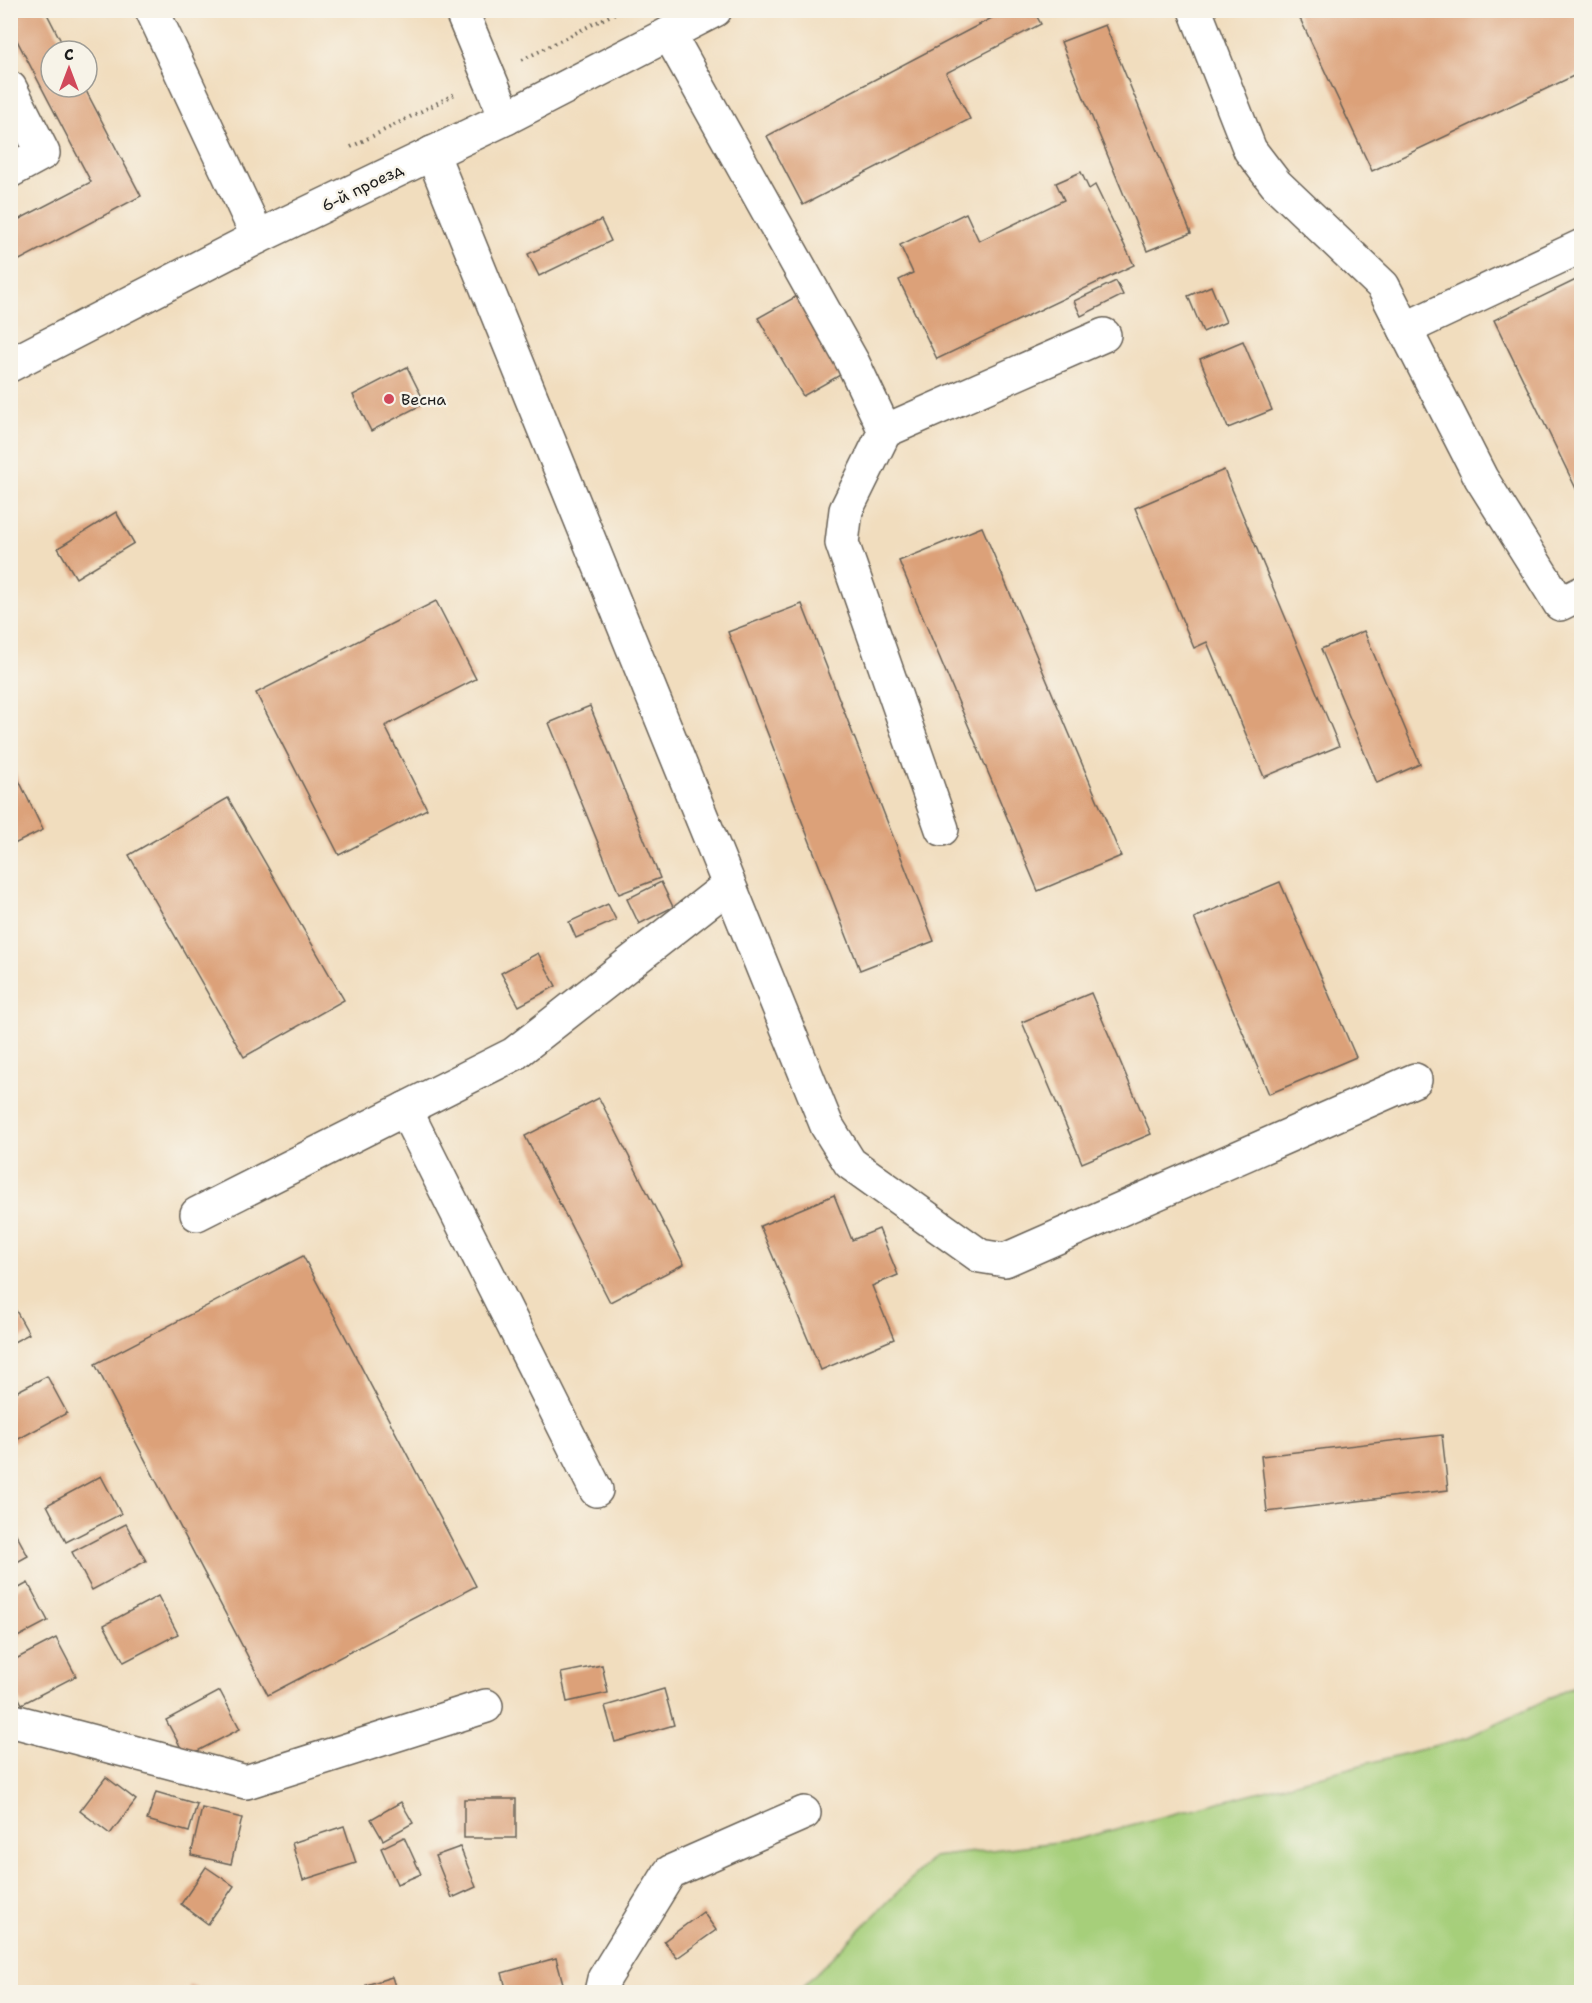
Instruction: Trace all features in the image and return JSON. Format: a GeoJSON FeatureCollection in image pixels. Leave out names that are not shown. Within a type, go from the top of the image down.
{"type":"FeatureCollection","features":[{"type":"Feature","properties":{"kind":"street"},"geometry":{"type":"LineString","coordinates":[[152,10],[258,237]]}},
{"type":"Feature","properties":{"kind":"street"},"geometry":{"type":"LineString","coordinates":[[460,10],[506,118]]}},
{"type":"Feature","properties":{"kind":"street","name":"6-й проезд"},"geometry":{"type":"LineString","coordinates":[[10,365],[258,237],[506,118],[715,10]]}},
{"type":"Feature","properties":{"kind":"street"},"geometry":{"type":"LineString","coordinates":[[1195,10],[1250,150],[1275,184],[1383,286],[1481,478],[1560,604],[1581,593]]}},
{"type":"Feature","properties":{"kind":"street"},"geometry":{"type":"LineString","coordinates":[[669,34],[853,363],[885,431]]}},
{"type":"Feature","properties":{"kind":"street"},"geometry":{"type":"LineString","coordinates":[[10,88],[43,153],[10,171]]}},
{"type":"Feature","properties":{"kind":"street"},"geometry":{"type":"LineString","coordinates":[[432,153],[827,1126],[850,1163],[980,1256],[1005,1260],[1415,1080]]}},
{"type":"Feature","properties":{"kind":"street"},"geometry":{"type":"LineString","coordinates":[[1405,329],[1581,246]]}},
{"type":"Feature","properties":{"kind":"street"},"geometry":{"type":"LineString","coordinates":[[942,829],[842,543],[846,510],[885,431],[1104,335]]}},
{"type":"Feature","properties":{"kind":"street"},"geometry":{"type":"LineString","coordinates":[[198,1214],[514,1054],[728,886]]}},
{"type":"Feature","properties":{"kind":"street"},"geometry":{"type":"LineString","coordinates":[[405,1109],[596,1490]]}},
{"type":"Feature","properties":{"kind":"street"},"geometry":{"type":"LineString","coordinates":[[10,1720],[246,1782],[486,1706]]}},
{"type":"Feature","properties":{"kind":"street"},"geometry":{"type":"LineString","coordinates":[[601,1992],[604,1979],[670,1872],[804,1813]]}},
{"type":"Feature","properties":{"kind":"green space"},"geometry":{"type":"Polygon","coordinates":[[[1581,1683],[1581,1992],[797,1992],[933,1857],[1074,1840],[1468,1737],[1581,1683]]]}},
{"type":"Feature","properties":{"kind":"building"},"geometry":{"type":"Polygon","coordinates":[[[10,10],[45,10],[60,39],[39,39],[39,82],[10,27],[10,10]]]}},
{"type":"Feature","properties":{"kind":"building"},"geometry":{"type":"Polygon","coordinates":[[[1007,10],[1033,10],[1041,24],[946,73],[970,119],[803,205],[767,136],[1007,10]]]}},
{"type":"Feature","properties":{"kind":"building"},"geometry":{"type":"Polygon","coordinates":[[[1296,10],[1582,10],[1582,72],[1372,171],[1296,10]]]}},
{"type":"Feature","properties":{"kind":"building"},"geometry":{"type":"Polygon","coordinates":[[[1105,25],[1191,233],[1147,251],[1061,42],[1105,25]]]}},
{"type":"Feature","properties":{"kind":"building"},"geometry":{"type":"Polygon","coordinates":[[[48,99],[90,99],[141,196],[10,265],[10,224],[91,182],[48,99]]]}},
{"type":"Feature","properties":{"kind":"building"},"geometry":{"type":"Polygon","coordinates":[[[1081,172],[1089,189],[1095,185],[1134,265],[937,359],[899,280],[913,273],[900,245],[966,213],[979,241],[1064,200],[1056,183],[1081,172]]]}},
{"type":"Feature","properties":{"kind":"building"},"geometry":{"type":"Polygon","coordinates":[[[601,220],[611,241],[539,276],[528,254],[601,220]]]}},
{"type":"Feature","properties":{"kind":"building"},"geometry":{"type":"Polygon","coordinates":[[[1582,277],[1582,501],[1494,320],[1582,277]]]}},
{"type":"Feature","properties":{"kind":"building"},"geometry":{"type":"Polygon","coordinates":[[[1116,281],[1123,295],[1081,316],[1074,301],[1116,281]]]}},
{"type":"Feature","properties":{"kind":"building"},"geometry":{"type":"Polygon","coordinates":[[[1211,286],[1226,322],[1203,332],[1188,296],[1211,286]]]}},
{"type":"Feature","properties":{"kind":"building"},"geometry":{"type":"Polygon","coordinates":[[[797,296],[842,374],[803,396],[758,318],[797,296]]]}},
{"type":"Feature","properties":{"kind":"building"},"geometry":{"type":"Polygon","coordinates":[[[1243,341],[1272,410],[1228,428],[1200,359],[1243,341]]]}},
{"type":"Feature","properties":{"kind":"building","name":"Весна"},"geometry":{"type":"Polygon","coordinates":[[[407,367],[425,403],[371,431],[353,395],[407,367]]]}},
{"type":"Feature","properties":{"kind":"building"},"geometry":{"type":"Polygon","coordinates":[[[1224,470],[1339,746],[1264,777],[1207,642],[1194,648],[1135,508],[1224,470]]]}},
{"type":"Feature","properties":{"kind":"building"},"geometry":{"type":"Polygon","coordinates":[[[116,512],[134,543],[76,578],[58,548],[116,512]]]}},
{"type":"Feature","properties":{"kind":"building"},"geometry":{"type":"Polygon","coordinates":[[[982,527],[1121,856],[1038,891],[899,561],[982,527]]]}},
{"type":"Feature","properties":{"kind":"building"},"geometry":{"type":"Polygon","coordinates":[[[436,601],[476,679],[385,726],[427,809],[339,855],[256,693],[436,601]]]}},
{"type":"Feature","properties":{"kind":"building"},"geometry":{"type":"Polygon","coordinates":[[[802,604],[934,941],[860,970],[728,632],[802,604]]]}},
{"type":"Feature","properties":{"kind":"building"},"geometry":{"type":"Polygon","coordinates":[[[1364,631],[1420,764],[1377,783],[1321,649],[1364,631]]]}},
{"type":"Feature","properties":{"kind":"building"},"geometry":{"type":"Polygon","coordinates":[[[590,706],[660,878],[619,894],[549,723],[590,706]]]}},
{"type":"Feature","properties":{"kind":"building"},"geometry":{"type":"Polygon","coordinates":[[[10,762],[43,830],[10,846],[10,762]]]}},
{"type":"Feature","properties":{"kind":"building"},"geometry":{"type":"Polygon","coordinates":[[[228,798],[344,1000],[244,1057],[129,855],[228,798]]]}},
{"type":"Feature","properties":{"kind":"building"},"geometry":{"type":"Polygon","coordinates":[[[661,882],[673,907],[639,924],[627,899],[661,882]]]}},
{"type":"Feature","properties":{"kind":"building"},"geometry":{"type":"Polygon","coordinates":[[[1280,882],[1356,1057],[1269,1094],[1194,918],[1280,882]]]}},
{"type":"Feature","properties":{"kind":"building"},"geometry":{"type":"Polygon","coordinates":[[[608,904],[616,920],[576,938],[569,922],[608,904]]]}},
{"type":"Feature","properties":{"kind":"building"},"geometry":{"type":"Polygon","coordinates":[[[538,953],[556,986],[519,1006],[501,973],[538,953]]]}},
{"type":"Feature","properties":{"kind":"building"},"geometry":{"type":"Polygon","coordinates":[[[1091,993],[1151,1134],[1082,1163],[1022,1022],[1091,993]]]}},
{"type":"Feature","properties":{"kind":"building"},"geometry":{"type":"Polygon","coordinates":[[[599,1098],[684,1264],[610,1302],[525,1136],[599,1098]]]}},
{"type":"Feature","properties":{"kind":"building"},"geometry":{"type":"Polygon","coordinates":[[[834,1195],[852,1240],[879,1229],[898,1275],[872,1286],[894,1339],[821,1370],[760,1226],[834,1195]]]}},
{"type":"Feature","properties":{"kind":"building"},"geometry":{"type":"Polygon","coordinates":[[[303,1256],[476,1586],[268,1695],[95,1364],[303,1256]]]}},
{"type":"Feature","properties":{"kind":"building"},"geometry":{"type":"Polygon","coordinates":[[[10,1300],[29,1334],[10,1344],[10,1300]]]}},
{"type":"Feature","properties":{"kind":"building"},"geometry":{"type":"Polygon","coordinates":[[[47,1376],[67,1413],[13,1442],[10,1437],[10,1395],[47,1376]]]}},
{"type":"Feature","properties":{"kind":"building"},"geometry":{"type":"Polygon","coordinates":[[[1442,1435],[1448,1490],[1267,1512],[1261,1456],[1442,1435]]]}},
{"type":"Feature","properties":{"kind":"building"},"geometry":{"type":"Polygon","coordinates":[[[101,1476],[121,1514],[66,1542],[47,1505],[101,1476]]]}},
{"type":"Feature","properties":{"kind":"building"},"geometry":{"type":"Polygon","coordinates":[[[10,1523],[28,1556],[10,1566],[10,1523]]]}},
{"type":"Feature","properties":{"kind":"building"},"geometry":{"type":"Polygon","coordinates":[[[126,1524],[146,1561],[92,1590],[72,1552],[126,1524]]]}},
{"type":"Feature","properties":{"kind":"building"},"geometry":{"type":"Polygon","coordinates":[[[28,1583],[48,1621],[10,1641],[10,1593],[28,1583]]]}},
{"type":"Feature","properties":{"kind":"building"},"geometry":{"type":"Polygon","coordinates":[[[158,1596],[178,1634],[124,1662],[104,1625],[158,1596]]]}},
{"type":"Feature","properties":{"kind":"building"},"geometry":{"type":"Polygon","coordinates":[[[56,1638],[76,1676],[22,1704],[10,1682],[10,1662],[56,1638]]]}},
{"type":"Feature","properties":{"kind":"building"},"geometry":{"type":"Polygon","coordinates":[[[602,1665],[608,1693],[567,1702],[561,1673],[602,1665]]]}},
{"type":"Feature","properties":{"kind":"building"},"geometry":{"type":"Polygon","coordinates":[[[664,1689],[674,1725],[615,1742],[605,1706],[664,1689]]]}},
{"type":"Feature","properties":{"kind":"building"},"geometry":{"type":"Polygon","coordinates":[[[220,1691],[240,1729],[186,1757],[166,1720],[220,1691]]]}},
{"type":"Feature","properties":{"kind":"building"},"geometry":{"type":"Polygon","coordinates":[[[106,1777],[136,1800],[110,1834],[80,1811],[106,1777]]]}},
{"type":"Feature","properties":{"kind":"building"},"geometry":{"type":"Polygon","coordinates":[[[156,1792],[197,1804],[189,1832],[147,1820],[156,1792]]]}},
{"type":"Feature","properties":{"kind":"building"},"geometry":{"type":"Polygon","coordinates":[[[464,1799],[516,1799],[516,1838],[464,1838],[464,1799]]]}},
{"type":"Feature","properties":{"kind":"building"},"geometry":{"type":"Polygon","coordinates":[[[401,1802],[413,1823],[383,1840],[371,1819],[401,1802]]]}},
{"type":"Feature","properties":{"kind":"building"},"geometry":{"type":"Polygon","coordinates":[[[202,1808],[242,1818],[231,1864],[191,1855],[202,1808]]]}},
{"type":"Feature","properties":{"kind":"building"},"geometry":{"type":"Polygon","coordinates":[[[344,1826],[356,1863],[303,1880],[292,1843],[344,1826]]]}},
{"type":"Feature","properties":{"kind":"building"},"geometry":{"type":"Polygon","coordinates":[[[404,1837],[421,1874],[397,1884],[381,1848],[404,1837]]]}},
{"type":"Feature","properties":{"kind":"building"},"geometry":{"type":"Polygon","coordinates":[[[460,1847],[476,1887],[452,1898],[435,1856],[460,1847]]]}},
{"type":"Feature","properties":{"kind":"building"},"geometry":{"type":"Polygon","coordinates":[[[206,1867],[234,1886],[208,1924],[181,1904],[206,1867]]]}},
{"type":"Feature","properties":{"kind":"building"},"geometry":{"type":"Polygon","coordinates":[[[703,1912],[716,1930],[677,1958],[664,1941],[703,1912]]]}},
{"type":"Feature","properties":{"kind":"building"},"geometry":{"type":"Polygon","coordinates":[[[556,1958],[564,1987],[544,1992],[507,1992],[502,1973],[556,1958]]]}},
{"type":"Feature","properties":{"kind":"building"},"geometry":{"type":"Polygon","coordinates":[[[392,1977],[397,1992],[368,1992],[366,1985],[392,1977]]]}},
{"type":"Feature","properties":{"kind":"building"},"geometry":{"type":"Polygon","coordinates":[[[190,1985],[207,1992],[187,1992],[190,1985]]]}},
{"type":"Feature","properties":{"kind":"place","name":"Весна"},"geometry":{"type":"Point","coordinates":[389,399]}}]}
